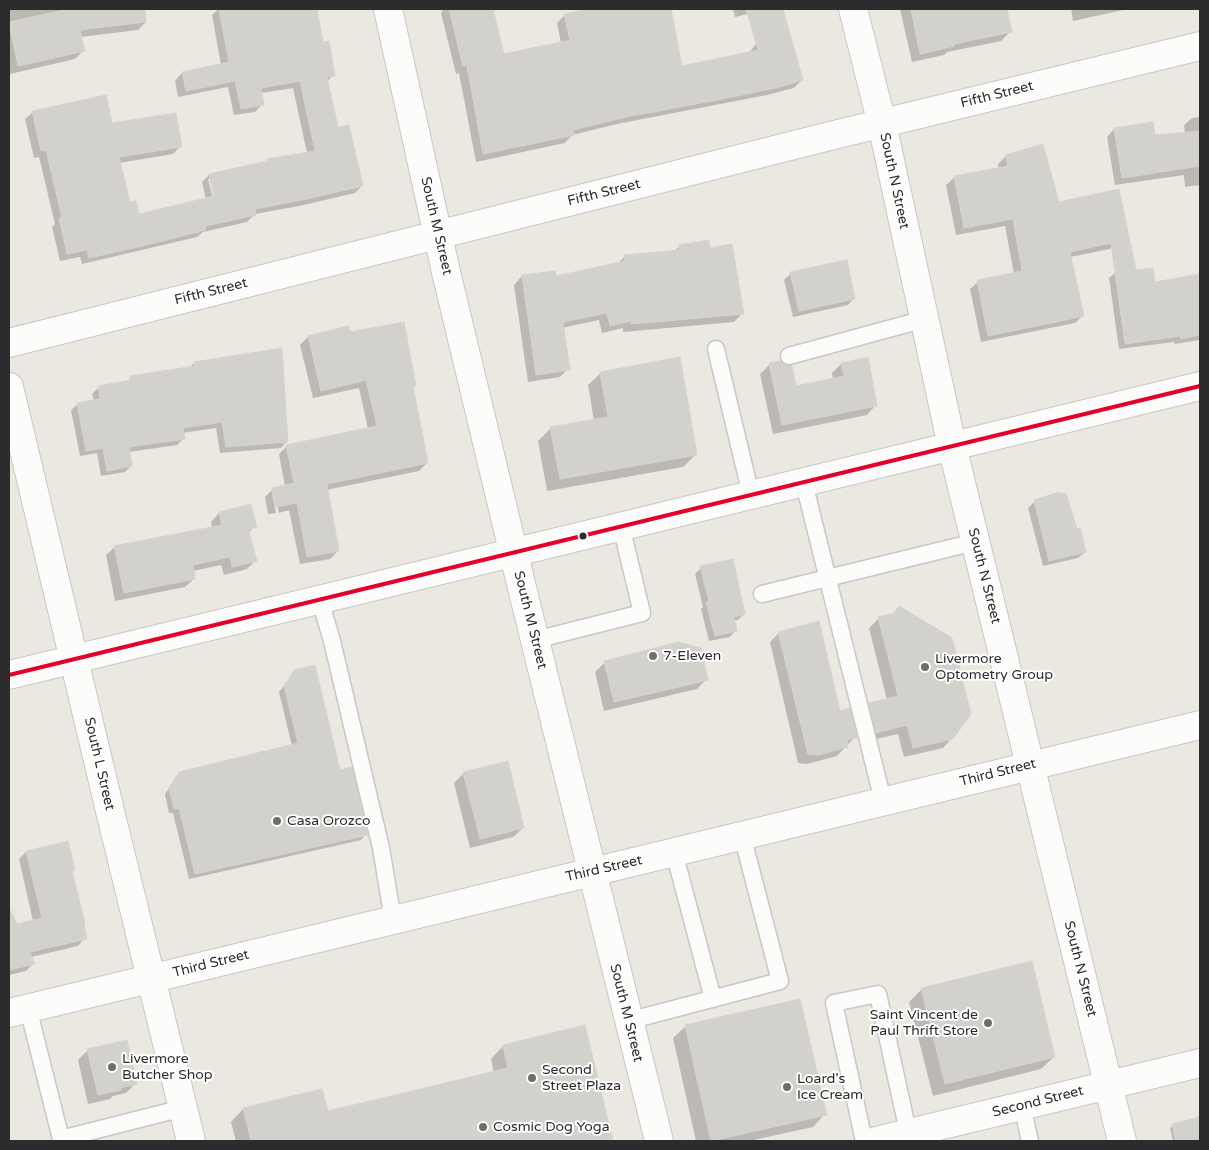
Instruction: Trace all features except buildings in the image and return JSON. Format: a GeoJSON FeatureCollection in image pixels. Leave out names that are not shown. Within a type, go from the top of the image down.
{"type":"FeatureCollection","features":[{"type":"Feature","properties":{"kind":"street","name":"South M Street"},"geometry":{"type":"LineString","coordinates":[[388,9],[437,234],[513,553],[659,1141]]}},
{"type":"Feature","properties":{"kind":"street","name":"South N Street"},"geometry":{"type":"LineString","coordinates":[[853,9],[882,124],[952,446],[1122,1141]]}},
{"type":"Feature","properties":{"kind":"street","name":"Fifth Street"},"geometry":{"type":"LineString","coordinates":[[9,343],[437,234],[1200,46]]}},
{"type":"Feature","properties":{"kind":"street"},"geometry":{"type":"LineString","coordinates":[[9,675],[1200,386]]}},
{"type":"Feature","properties":{"kind":"street","name":"South L Street"},"geometry":{"type":"LineString","coordinates":[[9,387],[73,659],[191,1141]]}},
{"type":"Feature","properties":{"kind":"street","name":"Third Street"},"geometry":{"type":"LineString","coordinates":[[19,1010],[1200,724]]}},
{"type":"Feature","properties":{"kind":"street","name":"Second Street"},"geometry":{"type":"LineString","coordinates":[[876,1141],[909,1137],[1022,1106],[1200,1063]]}},
{"type":"Feature","properties":{"kind":"lane"},"geometry":{"type":"LineString","coordinates":[[789,356],[925,320]]}},
{"type":"Feature","properties":{"kind":"lane"},"geometry":{"type":"LineString","coordinates":[[716,348],[751,495]]}},
{"type":"Feature","properties":{"kind":"lane"},"geometry":{"type":"LineString","coordinates":[[804,482],[883,801]]}},
{"type":"Feature","properties":{"kind":"lane"},"geometry":{"type":"LineString","coordinates":[[535,640],[642,613],[621,526]]}},
{"type":"Feature","properties":{"kind":"lane"},"geometry":{"type":"LineString","coordinates":[[762,594],[976,542]]}},
{"type":"Feature","properties":{"kind":"lane"},"geometry":{"type":"LineString","coordinates":[[320,600],[332,640],[381,848],[393,920]]}},
{"type":"Feature","properties":{"kind":"lane"},"geometry":{"type":"LineString","coordinates":[[628,1021],[780,981],[742,835]]}},
{"type":"Feature","properties":{"kind":"lane"},"geometry":{"type":"LineString","coordinates":[[674,852],[713,999]]}},
{"type":"Feature","properties":{"kind":"lane"},"geometry":{"type":"LineString","coordinates":[[864,1141],[834,1003],[878,994],[909,1137]]}},
{"type":"Feature","properties":{"kind":"lane"},"geometry":{"type":"LineString","coordinates":[[19,1010],[61,1138],[183,1108]]}},
{"type":"Feature","properties":{"kind":"lane"},"geometry":{"type":"LineString","coordinates":[[1022,1106],[1030,1141]]}},
{"type":"Feature","properties":{"kind":"transit line"},"geometry":{"type":"LineString","coordinates":[[9,675],[1200,386]]}},
{"type":"Feature","properties":{"kind":"place","name":"7-Eleven"},"geometry":{"type":"Point","coordinates":[653,656]}},
{"type":"Feature","properties":{"kind":"place","name":"Livermore Optometry Group"},"geometry":{"type":"Point","coordinates":[925,667]}},
{"type":"Feature","properties":{"kind":"place","name":"Casa Orozco"},"geometry":{"type":"Point","coordinates":[277,821]}},
{"type":"Feature","properties":{"kind":"place","name":"Saint Vincent de Paul Thrift Store"},"geometry":{"type":"Point","coordinates":[988,1023]}},
{"type":"Feature","properties":{"kind":"place","name":"Livermore Butcher Shop"},"geometry":{"type":"Point","coordinates":[112,1067]}},
{"type":"Feature","properties":{"kind":"place","name":"Second Street Plaza"},"geometry":{"type":"Point","coordinates":[532,1078]}},
{"type":"Feature","properties":{"kind":"place","name":"Loard's Ice Cream"},"geometry":{"type":"Point","coordinates":[787,1087]}},
{"type":"Feature","properties":{"kind":"place","name":"Cosmic Dog Yoga"},"geometry":{"type":"Point","coordinates":[483,1127]}}]}
